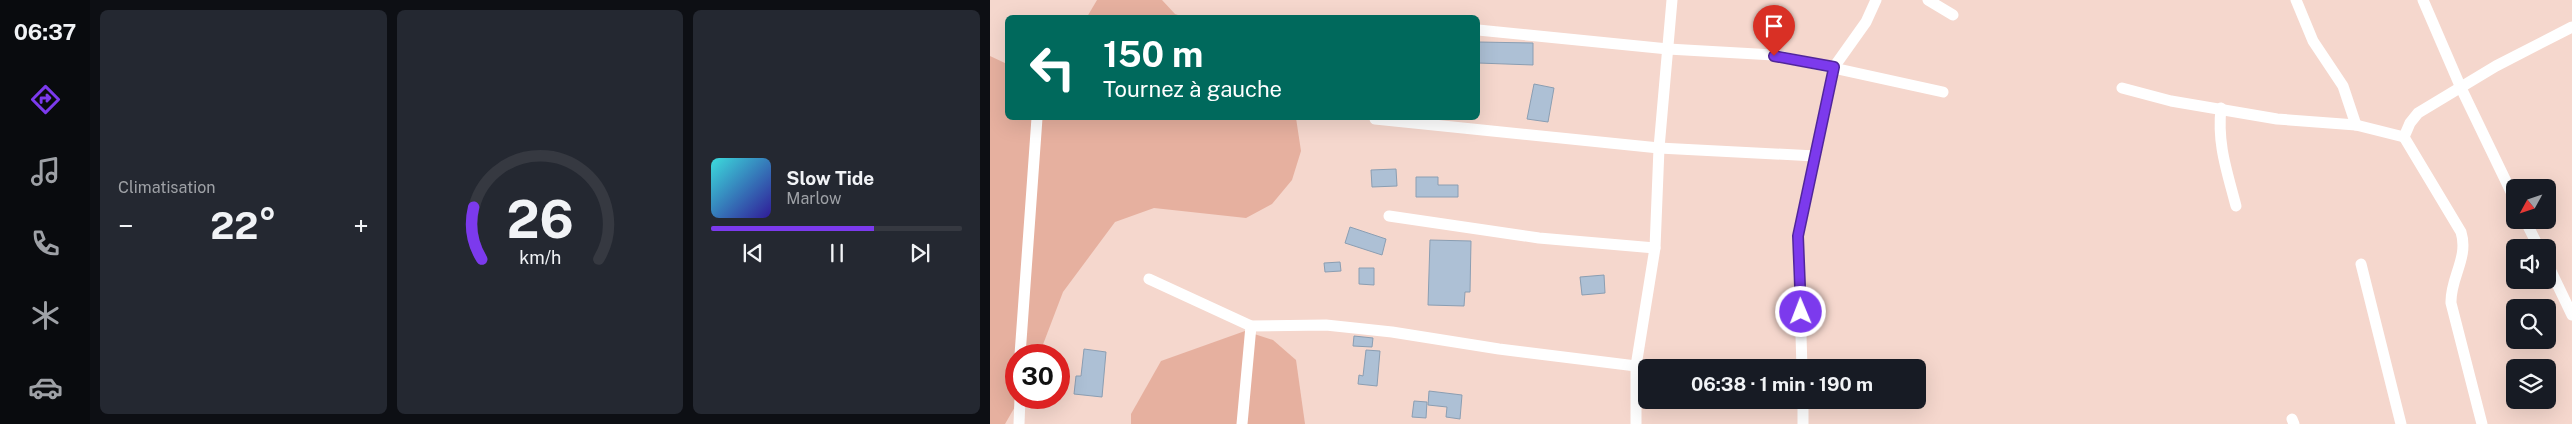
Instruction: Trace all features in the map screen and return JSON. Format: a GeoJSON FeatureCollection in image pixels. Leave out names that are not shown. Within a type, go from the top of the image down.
{"type":"FeatureCollection","features":[{"type":"Feature","properties":{"kind":"street"},"geometry":{"type":"LineString","coordinates":[[1636,424],[1636,366],[1654,248],[1659,148],[1672,0]]}},
{"type":"Feature","properties":{"kind":"street"},"geometry":{"type":"LineString","coordinates":[[1802,359],[1798,236],[1834,67],[1866,22],[1876,0]]}},
{"type":"Feature","properties":{"kind":"street"},"geometry":{"type":"LineString","coordinates":[[1928,0],[1954,15]]}},
{"type":"Feature","properties":{"kind":"street"},"geometry":{"type":"LineString","coordinates":[[2296,0],[2313,41],[2343,86],[2356,125]]}},
{"type":"Feature","properties":{"kind":"street"},"geometry":{"type":"LineString","coordinates":[[2423,0],[2461,88],[2506,181]]}},
{"type":"Feature","properties":{"kind":"street"},"geometry":{"type":"LineString","coordinates":[[2404,137],[2410,123],[2418,113],[2496,66],[2572,27]]}},
{"type":"Feature","properties":{"kind":"street"},"geometry":{"type":"LineString","coordinates":[[1480,30],[1668,49],[1725,53],[1750,52],[1834,67],[1943,92]]}},
{"type":"Feature","properties":{"kind":"street"},"geometry":{"type":"LineString","coordinates":[[2122,88],[2171,101],[2222,108],[2277,119],[2356,125],[2404,137],[2463,239],[2464,252],[2451,292],[2451,303],[2482,424]]}},
{"type":"Feature","properties":{"kind":"street"},"geometry":{"type":"LineString","coordinates":[[2222,108],[2219,131],[2220,147],[2236,206]]}},
{"type":"Feature","properties":{"kind":"street"},"geometry":{"type":"LineString","coordinates":[[1021,344],[1037,120]]}},
{"type":"Feature","properties":{"kind":"street"},"geometry":{"type":"LineString","coordinates":[[1385,120],[1659,148],[1816,156]]}},
{"type":"Feature","properties":{"kind":"street"},"geometry":{"type":"LineString","coordinates":[[1389,216],[1539,238],[1654,248]]}},
{"type":"Feature","properties":{"kind":"street"},"geometry":{"type":"LineString","coordinates":[[2361,264],[2401,424]]}},
{"type":"Feature","properties":{"kind":"street"},"geometry":{"type":"LineString","coordinates":[[1149,280],[1251,326],[1326,326],[1392,332],[1499,349],[1636,366]]}},
{"type":"Feature","properties":{"kind":"street"},"geometry":{"type":"LineString","coordinates":[[2556,282],[2572,315]]}},
{"type":"Feature","properties":{"kind":"street"},"geometry":{"type":"LineString","coordinates":[[1242,424],[1251,326]]}},
{"type":"Feature","properties":{"kind":"street"},"geometry":{"type":"LineString","coordinates":[[1019,424],[1020,409]]}},
{"type":"Feature","properties":{"kind":"street"},"geometry":{"type":"LineString","coordinates":[[1803,409],[1803,424]]}},
{"type":"Feature","properties":{"kind":"shaded area"},"geometry":{"type":"Polygon","coordinates":[[[1097,0],[1162,0],[1178,15],[1088,15],[1097,0]]]}},
{"type":"Feature","properties":{"kind":"shaded area"},"geometry":{"type":"Polygon","coordinates":[[[990,56],[1005,63],[1005,120],[1296,120],[1301,151],[1292,180],[1272,204],[1246,218],[1154,208],[1115,222],[1063,292],[1043,344],[1005,344],[1005,409],[1014,409],[1005,424],[990,424],[990,56]]]}},
{"type":"Feature","properties":{"kind":"shaded area"},"geometry":{"type":"Polygon","coordinates":[[[1245,331],[1273,340],[1296,360],[1305,424],[1131,424],[1131,414],[1161,361],[1245,331]]]}},
{"type":"Feature","properties":{"kind":"building"},"geometry":{"type":"Polygon","coordinates":[[[1480,42],[1533,43],[1533,65],[1480,63],[1480,42]]]}},
{"type":"Feature","properties":{"kind":"building"},"geometry":{"type":"Polygon","coordinates":[[[1534,84],[1554,88],[1548,122],[1527,119],[1534,84]]]}},
{"type":"Feature","properties":{"kind":"building"},"geometry":{"type":"Polygon","coordinates":[[[1396,169],[1397,186],[1372,187],[1371,170],[1396,169]]]}},
{"type":"Feature","properties":{"kind":"building"},"geometry":{"type":"Polygon","coordinates":[[[1416,177],[1438,177],[1438,185],[1458,185],[1458,197],[1416,197],[1416,177]]]}},
{"type":"Feature","properties":{"kind":"building"},"geometry":{"type":"Polygon","coordinates":[[[1350,227],[1386,239],[1382,255],[1345,243],[1350,227]]]}},
{"type":"Feature","properties":{"kind":"building"},"geometry":{"type":"Polygon","coordinates":[[[1430,240],[1471,241],[1470,292],[1465,292],[1464,306],[1428,305],[1430,240]]]}},
{"type":"Feature","properties":{"kind":"building"},"geometry":{"type":"Polygon","coordinates":[[[1340,262],[1341,271],[1325,272],[1324,263],[1340,262]]]}},
{"type":"Feature","properties":{"kind":"building"},"geometry":{"type":"Polygon","coordinates":[[[1359,268],[1374,268],[1374,285],[1359,284],[1359,268]]]}},
{"type":"Feature","properties":{"kind":"building"},"geometry":{"type":"Polygon","coordinates":[[[1604,275],[1605,293],[1582,295],[1580,277],[1604,275]]]}},
{"type":"Feature","properties":{"kind":"building"},"geometry":{"type":"Polygon","coordinates":[[[1354,336],[1373,338],[1372,347],[1353,346],[1354,336]]]}},
{"type":"Feature","properties":{"kind":"building"},"geometry":{"type":"Polygon","coordinates":[[[1084,349],[1106,352],[1102,397],[1074,394],[1076,376],[1081,376],[1084,349]]]}},
{"type":"Feature","properties":{"kind":"building"},"geometry":{"type":"Polygon","coordinates":[[[1366,350],[1380,351],[1377,386],[1358,384],[1359,375],[1363,376],[1366,350]]]}},
{"type":"Feature","properties":{"kind":"building"},"geometry":{"type":"Polygon","coordinates":[[[1429,391],[1462,395],[1460,419],[1446,417],[1447,407],[1428,405],[1429,391]]]}},
{"type":"Feature","properties":{"kind":"building"},"geometry":{"type":"Polygon","coordinates":[[[1414,401],[1427,402],[1426,418],[1412,417],[1414,401]]]}},
{"type":"Feature","properties":{"kind":"route"},"geometry":{"type":"LineString","coordinates":[[1774,56],[1834,67],[1798,236],[1801,312]]}}]}
